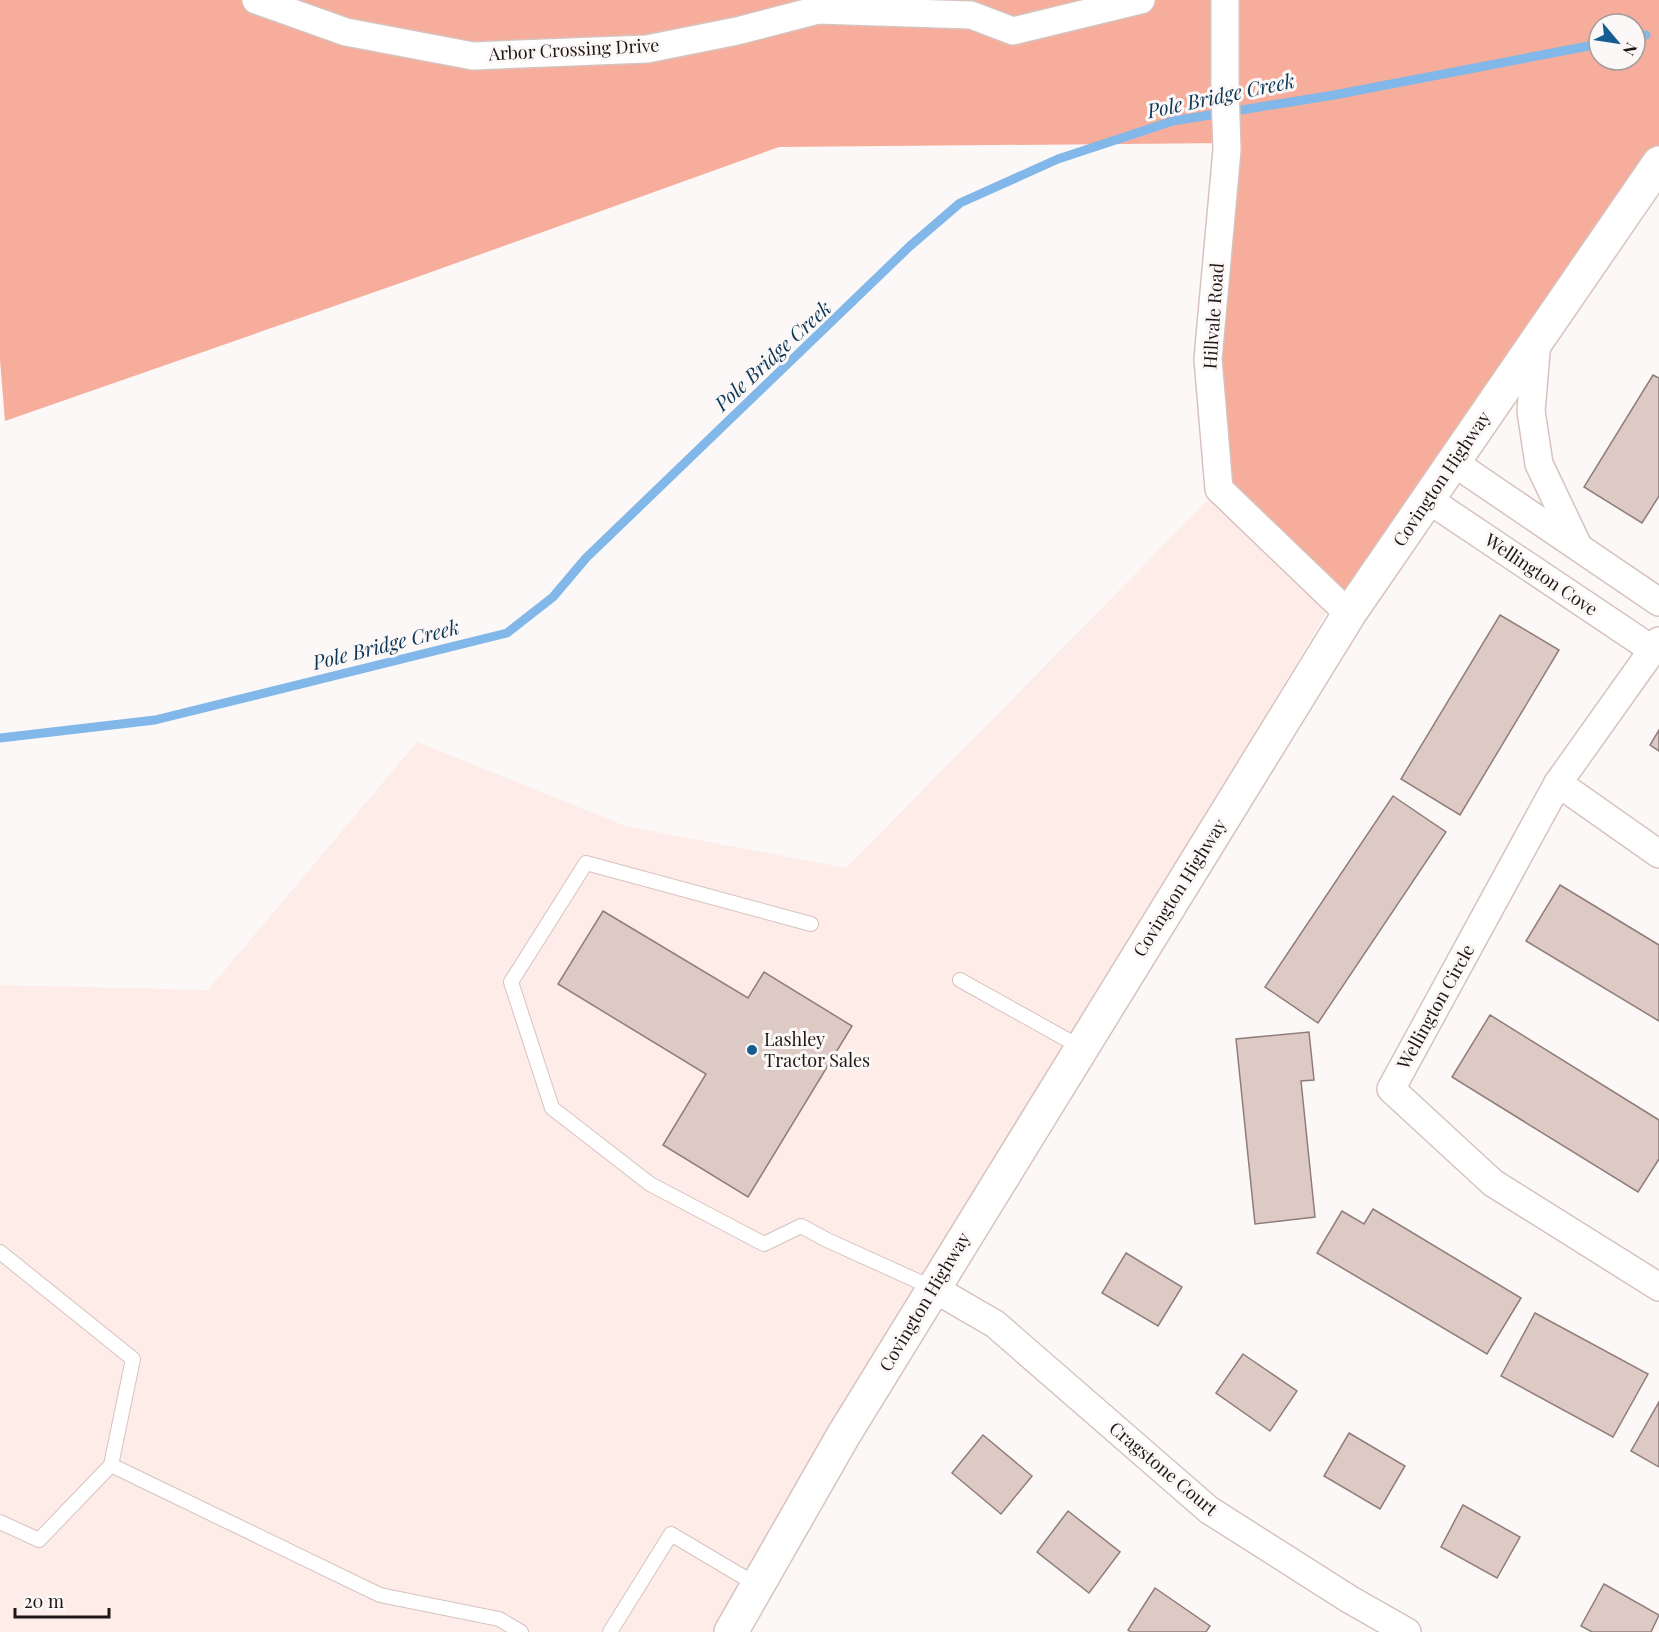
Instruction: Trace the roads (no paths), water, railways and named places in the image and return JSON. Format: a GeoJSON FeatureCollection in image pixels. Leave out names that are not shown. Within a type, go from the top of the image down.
{"type":"FeatureCollection","features":[{"type":"Feature","properties":{"kind":"main road","name":"Covington Highway"},"geometry":{"type":"LineString","coordinates":[[731,1632],[804,1501],[933,1288],[1349,614],[1659,163]]}},
{"type":"Feature","properties":{"kind":"street","name":"Arbor Crossing Drive"},"geometry":{"type":"LineString","coordinates":[[256,0],[346,32],[473,56],[647,49],[737,31],[818,10],[971,15],[1013,31],[1141,0]]}},
{"type":"Feature","properties":{"kind":"street","name":"Hillvale Road"},"geometry":{"type":"LineString","coordinates":[[1225,0],[1227,150],[1208,359],[1219,489],[1349,614]]}},
{"type":"Feature","properties":{"kind":"street"},"geometry":{"type":"LineString","coordinates":[[1537,341],[1532,411],[1539,464],[1579,547]]}},
{"type":"Feature","properties":{"kind":"street"},"geometry":{"type":"LineString","coordinates":[[1453,462],[1659,602]]}},
{"type":"Feature","properties":{"kind":"street","name":"Wellington Cove"},"geometry":{"type":"LineString","coordinates":[[1429,500],[1656,646]]}},
{"type":"Feature","properties":{"kind":"street","name":"Wellington Circle"},"geometry":{"type":"LineString","coordinates":[[1656,646],[1558,783],[1391,1089],[1493,1182],[1659,1287]]}},
{"type":"Feature","properties":{"kind":"street"},"geometry":{"type":"LineString","coordinates":[[1558,783],[1659,854]]}},
{"type":"Feature","properties":{"kind":"street","name":"Cragstone Court"},"geometry":{"type":"LineString","coordinates":[[933,1288],[995,1324],[1209,1510],[1349,1599],[1407,1632]]}},
{"type":"Feature","properties":{"kind":"lane"},"geometry":{"type":"LineString","coordinates":[[811,924],[586,862],[511,982],[552,1108],[650,1184],[764,1244],[801,1226],[933,1288]]}},
{"type":"Feature","properties":{"kind":"lane"},"geometry":{"type":"LineString","coordinates":[[960,980],[1082,1047]]}},
{"type":"Feature","properties":{"kind":"lane"},"geometry":{"type":"LineString","coordinates":[[0,1252],[133,1359],[111,1466],[39,1540],[0,1522]]}},
{"type":"Feature","properties":{"kind":"lane"},"geometry":{"type":"LineString","coordinates":[[111,1466],[380,1595],[499,1618],[521,1632]]}},
{"type":"Feature","properties":{"kind":"lane"},"geometry":{"type":"LineString","coordinates":[[610,1632],[671,1534],[757,1586]]}},
{"type":"Feature","properties":{"kind":"waterway","name":"Pole Bridge Creek"},"geometry":{"type":"LineString","coordinates":[[0,738],[155,720],[507,633],[553,597],[586,558],[910,246],[960,203],[1058,159],[1173,121],[1334,95],[1587,46]]}},
{"type":"Feature","properties":{"kind":"place","name":"Lashley Tractor Sales"},"geometry":{"type":"Point","coordinates":[752,1050]}}]}
